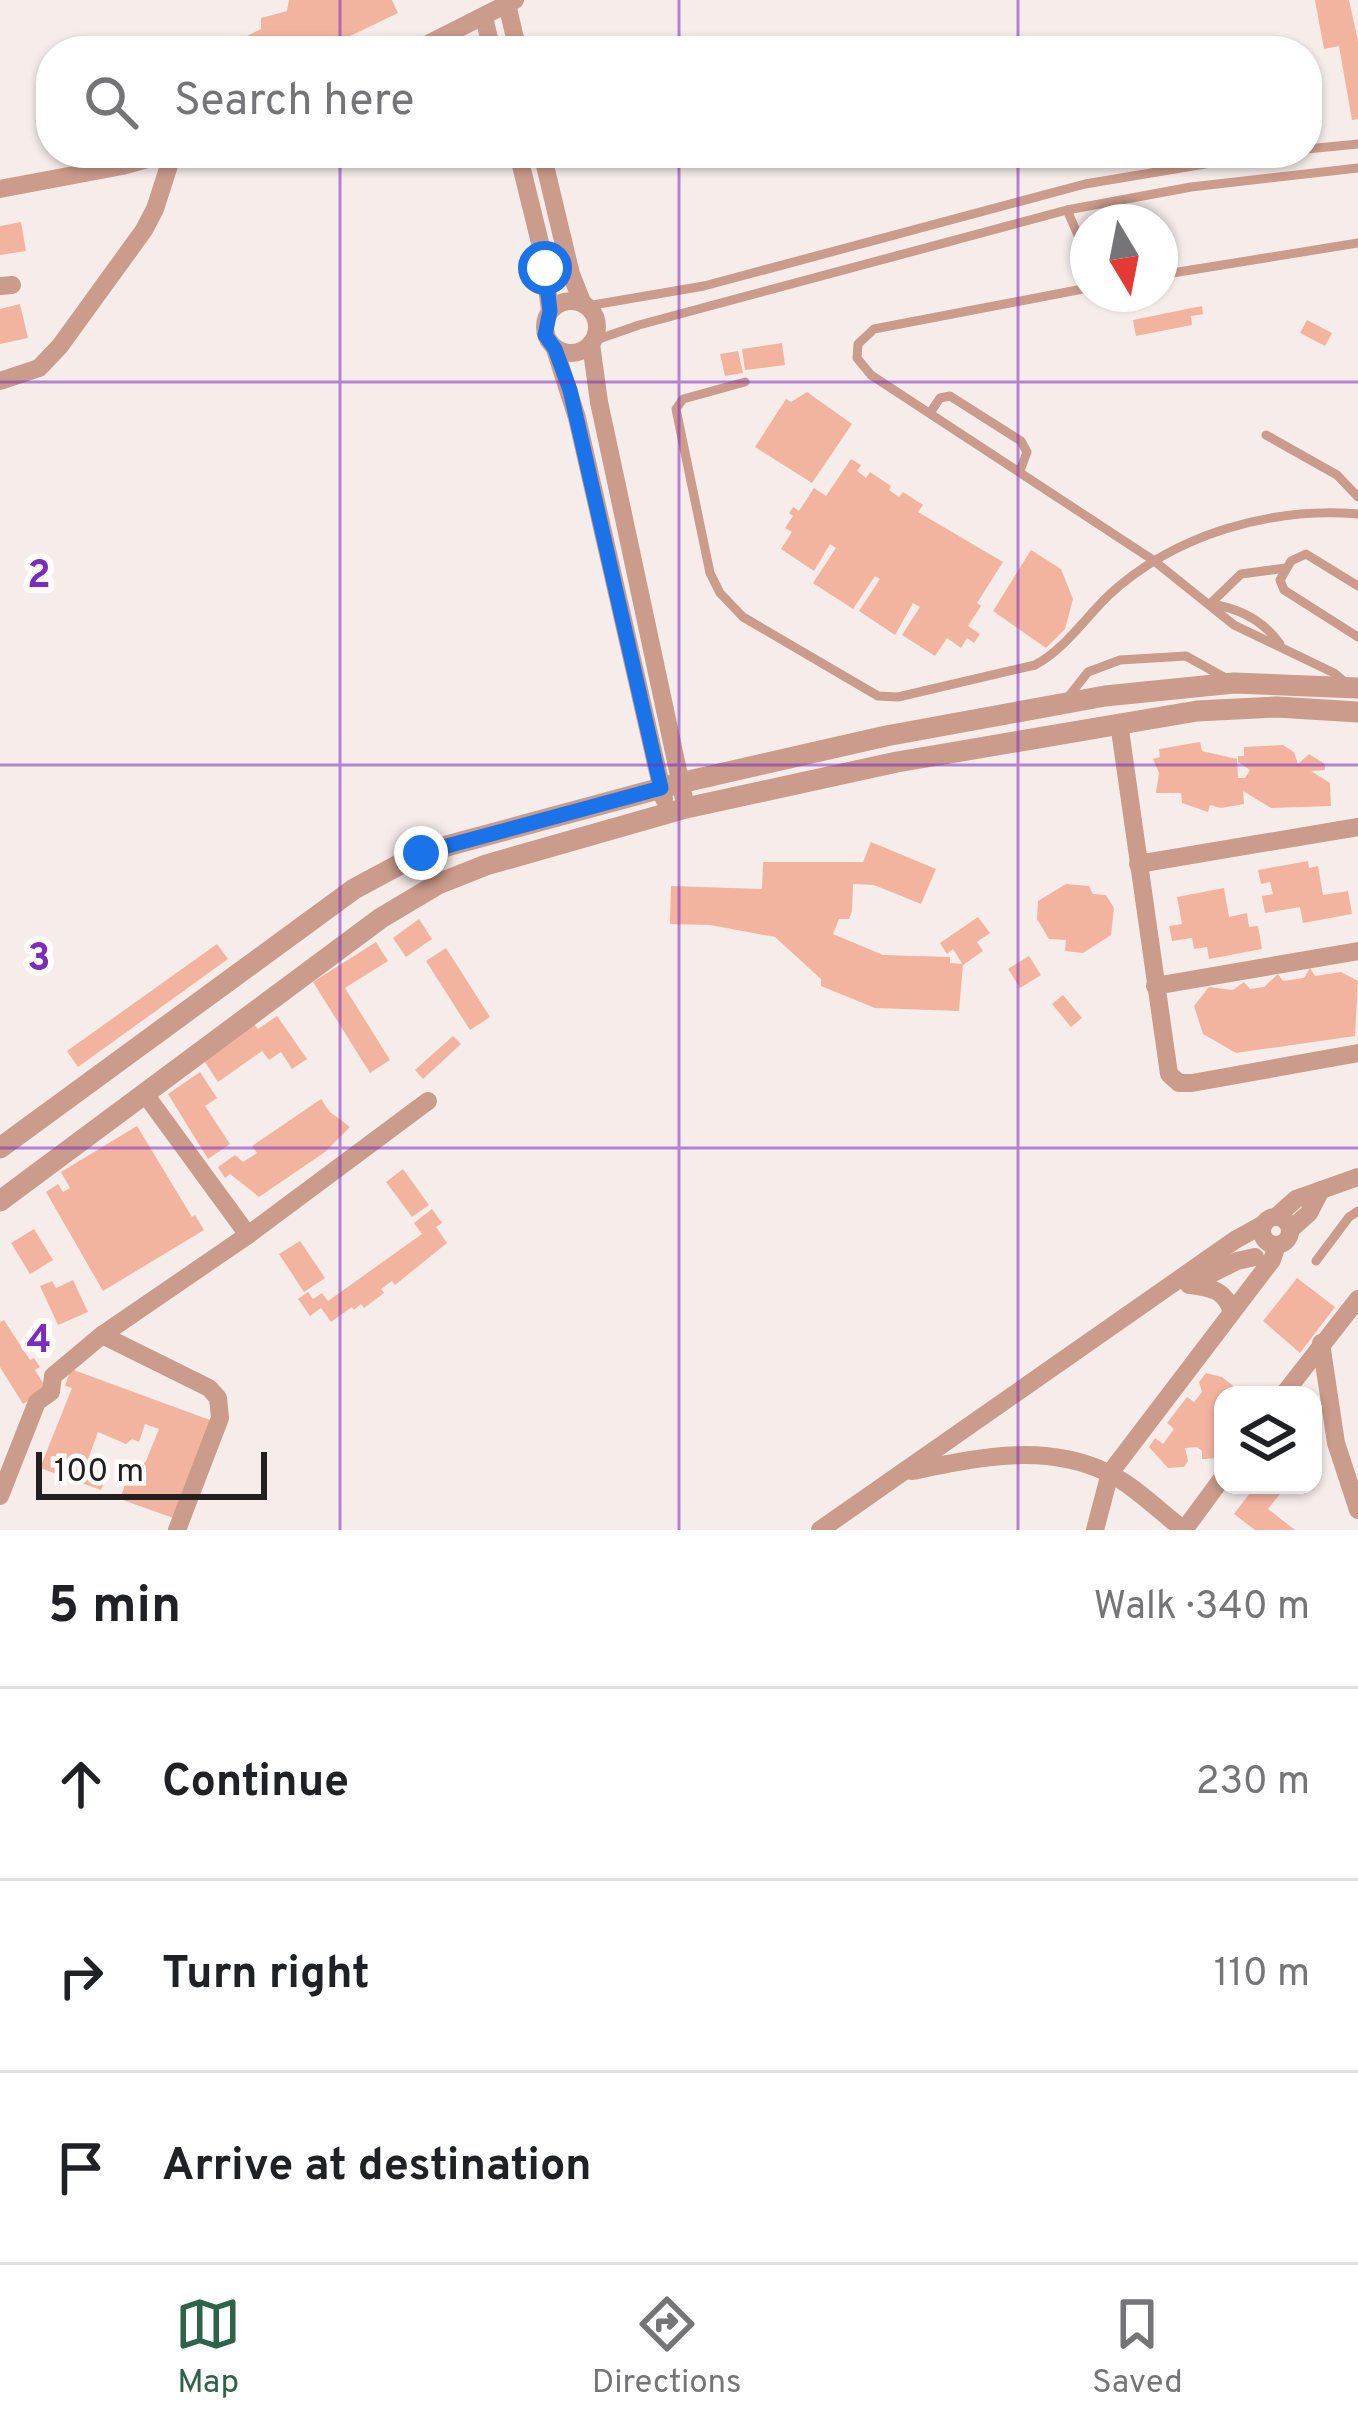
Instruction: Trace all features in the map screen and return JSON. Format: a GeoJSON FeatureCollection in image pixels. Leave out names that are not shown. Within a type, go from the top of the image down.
{"type":"FeatureCollection","features":[{"type":"Feature","properties":{"kind":"street"},"geometry":{"type":"LineString","coordinates":[[445,36],[511,2],[516,36]]}},
{"type":"Feature","properties":{"kind":"street"},"geometry":{"type":"LineString","coordinates":[[484,17],[488,36]]}},
{"type":"Feature","properties":{"kind":"street"},"geometry":{"type":"LineString","coordinates":[[0,188],[98,168]]}},
{"type":"Feature","properties":{"kind":"street"},"geometry":{"type":"LineString","coordinates":[[0,381],[39,368],[60,346],[144,230],[167,168]]}},
{"type":"Feature","properties":{"kind":"street"},"geometry":{"type":"LineString","coordinates":[[522,168],[543,255],[550,311],[545,335],[555,349],[577,418],[677,810]]}},
{"type":"Feature","properties":{"kind":"street"},"geometry":{"type":"LineString","coordinates":[[546,168],[571,274],[596,322],[592,342],[671,785]]}},
{"type":"Feature","properties":{"kind":"street"},"geometry":{"type":"LineString","coordinates":[[550,311],[565,301],[585,305]]}},
{"type":"Feature","properties":{"kind":"street"},"geometry":{"type":"LineString","coordinates":[[555,349],[570,353],[592,342]]}},
{"type":"Feature","properties":{"kind":"street"},"geometry":{"type":"LineString","coordinates":[[0,1148],[354,889],[401,862],[472,837],[886,736],[1148,690],[1234,682],[1354,687],[1357,716],[1237,708],[1119,722],[897,762],[677,810],[486,865],[416,895],[0,1201]]}},
{"type":"Feature","properties":{"kind":"street"},"geometry":{"type":"LineString","coordinates":[[1119,722],[1166,1068],[1179,1083],[1192,1084],[1358,1053]]}},
{"type":"Feature","properties":{"kind":"street"},"geometry":{"type":"LineString","coordinates":[[1138,864],[1358,827]]}},
{"type":"Feature","properties":{"kind":"street"},"geometry":{"type":"LineString","coordinates":[[401,862],[416,895]]}},
{"type":"Feature","properties":{"kind":"street"},"geometry":{"type":"LineString","coordinates":[[1155,986],[1358,951]]}},
{"type":"Feature","properties":{"kind":"street"},"geometry":{"type":"LineString","coordinates":[[145,1094],[248,1235]]}},
{"type":"Feature","properties":{"kind":"street"},"geometry":{"type":"LineString","coordinates":[[2,1483],[37,1402],[51,1392],[53,1376],[428,1101]]}},
{"type":"Feature","properties":{"kind":"street"},"geometry":{"type":"LineString","coordinates":[[820,1530],[1182,1284],[1310,1213],[1321,1190],[1358,1177]]}},
{"type":"Feature","properties":{"kind":"street"},"geometry":{"type":"LineString","coordinates":[[1182,1284],[1271,1235]]}},
{"type":"Feature","properties":{"kind":"street"},"geometry":{"type":"LineString","coordinates":[[1096,1530],[1110,1473],[1249,1289],[1271,1235]]}},
{"type":"Feature","properties":{"kind":"street"},"geometry":{"type":"LineString","coordinates":[[1182,1284],[1216,1290],[1232,1312]]}},
{"type":"Feature","properties":{"kind":"street"},"geometry":{"type":"LineString","coordinates":[[1290,1386],[1358,1299]]}},
{"type":"Feature","properties":{"kind":"street"},"geometry":{"type":"LineString","coordinates":[[102,1336],[209,1388],[218,1398],[220,1418],[177,1530]]}},
{"type":"Feature","properties":{"kind":"street"},"geometry":{"type":"LineString","coordinates":[[1322,1343],[1336,1443],[1358,1510]]}},
{"type":"Feature","properties":{"kind":"street"},"geometry":{"type":"LineString","coordinates":[[904,1472],[1024,1454],[1069,1460],[1110,1473],[1184,1530],[1214,1489]]}},
{"type":"Feature","properties":{"kind":"lane"},"geometry":{"type":"LineString","coordinates":[[1322,148],[1358,144]]}},
{"type":"Feature","properties":{"kind":"lane"},"geometry":{"type":"LineString","coordinates":[[585,305],[704,286],[1085,184],[1181,168]]}},
{"type":"Feature","properties":{"kind":"lane"},"geometry":{"type":"LineString","coordinates":[[592,342],[639,325],[1067,210],[1191,187],[1358,168]]}},
{"type":"Feature","properties":{"kind":"lane"},"geometry":{"type":"LineString","coordinates":[[1067,210],[1070,217]]}},
{"type":"Feature","properties":{"kind":"lane"},"geometry":{"type":"LineString","coordinates":[[1178,272],[1358,243]]}},
{"type":"Feature","properties":{"kind":"lane"},"geometry":{"type":"LineString","coordinates":[[1070,292],[867,332],[858,344],[860,365],[1153,560],[1227,620],[1354,687]]}},
{"type":"Feature","properties":{"kind":"lane"},"geometry":{"type":"LineString","coordinates":[[745,382],[683,399],[676,409],[710,573],[720,593],[743,616],[868,692],[898,697],[1035,665],[1153,560],[1200,538],[1254,521],[1311,513],[1358,514]]}},
{"type":"Feature","properties":{"kind":"lane"},"geometry":{"type":"LineString","coordinates":[[930,413],[940,398],[950,395],[1026,448],[1020,471]]}},
{"type":"Feature","properties":{"kind":"lane"},"geometry":{"type":"LineString","coordinates":[[1266,435],[1337,475],[1358,497]]}},
{"type":"Feature","properties":{"kind":"lane"},"geometry":{"type":"LineString","coordinates":[[1358,586],[1306,554],[1295,557],[1280,576],[1284,590],[1358,638]]}},
{"type":"Feature","properties":{"kind":"lane"},"geometry":{"type":"LineString","coordinates":[[1210,604],[1241,574],[1286,568]]}},
{"type":"Feature","properties":{"kind":"lane"},"geometry":{"type":"LineString","coordinates":[[1063,705],[1088,672],[1120,660],[1186,656],[1234,682]]}},
{"type":"Feature","properties":{"kind":"lane"},"geometry":{"type":"LineString","coordinates":[[1316,1262],[1358,1211]]}},
{"type":"Feature","properties":{"kind":"building"},"geometry":{"type":"Polygon","coordinates":[[[289,0],[392,0],[398,13],[350,36],[247,36],[261,29],[261,18],[287,11],[289,0]]]}},
{"type":"Feature","properties":{"kind":"building"},"geometry":{"type":"Polygon","coordinates":[[[1315,0],[1349,0],[1358,41],[1358,119],[1352,120],[1339,46],[1324,49],[1315,0]]]}},
{"type":"Feature","properties":{"kind":"building"},"geometry":{"type":"Polygon","coordinates":[[[21,222],[26,251],[0,255],[0,226],[21,222]]]}},
{"type":"Feature","properties":{"kind":"building"},"geometry":{"type":"Polygon","coordinates":[[[20,304],[28,338],[0,344],[0,309],[20,304]]]}},
{"type":"Feature","properties":{"kind":"building"},"geometry":{"type":"Polygon","coordinates":[[[1202,306],[1203,314],[1191,316],[1192,325],[1136,336],[1133,320],[1202,306]]]}},
{"type":"Feature","properties":{"kind":"building"},"geometry":{"type":"Polygon","coordinates":[[[1307,320],[1332,333],[1325,346],[1300,333],[1307,320]]]}},
{"type":"Feature","properties":{"kind":"building"},"geometry":{"type":"Polygon","coordinates":[[[782,343],[785,365],[745,370],[742,349],[782,343]]]}},
{"type":"Feature","properties":{"kind":"building"},"geometry":{"type":"Polygon","coordinates":[[[738,351],[743,373],[725,376],[720,354],[738,351]]]}},
{"type":"Feature","properties":{"kind":"building"},"geometry":{"type":"Polygon","coordinates":[[[807,392],[852,424],[812,483],[755,447],[786,399],[791,402],[807,392]]]}},
{"type":"Feature","properties":{"kind":"building"},"geometry":{"type":"Polygon","coordinates":[[[851,459],[861,465],[857,471],[866,478],[870,472],[899,497],[903,492],[923,505],[918,512],[1003,562],[968,626],[980,634],[974,643],[967,638],[961,648],[947,638],[935,656],[902,635],[920,607],[913,603],[895,635],[859,611],[880,579],[875,576],[853,609],[813,583],[836,548],[830,544],[814,571],[781,549],[792,532],[785,528],[793,507],[799,511],[814,488],[826,496],[851,459]]]}},
{"type":"Feature","properties":{"kind":"building"},"geometry":{"type":"Polygon","coordinates":[[[1031,550],[1061,569],[1073,599],[1065,629],[1046,648],[993,611],[1031,550]]]}},
{"type":"Feature","properties":{"kind":"building"},"geometry":{"type":"Polygon","coordinates":[[[1200,742],[1202,751],[1237,759],[1238,778],[1245,778],[1250,770],[1238,762],[1244,747],[1283,745],[1294,752],[1298,764],[1309,754],[1325,764],[1325,770],[1311,771],[1330,783],[1331,806],[1271,808],[1243,791],[1244,804],[1210,805],[1208,812],[1182,803],[1181,793],[1156,793],[1159,773],[1153,759],[1160,757],[1159,749],[1200,742]]]}},
{"type":"Feature","properties":{"kind":"building"},"geometry":{"type":"Polygon","coordinates":[[[871,842],[936,869],[921,904],[874,885],[853,884],[849,919],[839,919],[833,934],[883,955],[950,957],[950,963],[963,964],[959,1011],[875,1008],[821,986],[821,979],[775,937],[710,925],[670,924],[671,886],[762,889],[763,862],[863,862],[871,842]]]}},
{"type":"Feature","properties":{"kind":"building"},"geometry":{"type":"Polygon","coordinates":[[[1308,861],[1309,868],[1318,866],[1323,895],[1348,891],[1352,914],[1303,923],[1300,907],[1265,913],[1262,896],[1273,894],[1270,882],[1261,884],[1258,870],[1308,861]]]}},
{"type":"Feature","properties":{"kind":"building"},"geometry":{"type":"Polygon","coordinates":[[[1066,884],[1089,886],[1093,894],[1106,895],[1114,908],[1111,935],[1083,953],[1065,951],[1066,940],[1049,939],[1037,919],[1038,901],[1066,884]]]}},
{"type":"Feature","properties":{"kind":"building"},"geometry":{"type":"Polygon","coordinates":[[[1224,888],[1229,917],[1247,913],[1249,927],[1258,926],[1262,949],[1209,959],[1207,947],[1194,949],[1192,938],[1172,941],[1169,926],[1182,924],[1177,897],[1224,888]]]}},
{"type":"Feature","properties":{"kind":"building"},"geometry":{"type":"Polygon","coordinates":[[[978,917],[990,933],[977,942],[983,951],[963,965],[953,949],[947,954],[940,943],[978,917]]]}},
{"type":"Feature","properties":{"kind":"building"},"geometry":{"type":"Polygon","coordinates":[[[419,919],[432,939],[406,957],[393,938],[419,919]]]}},
{"type":"Feature","properties":{"kind":"building"},"geometry":{"type":"Polygon","coordinates":[[[376,942],[388,961],[345,988],[390,1060],[370,1073],[313,982],[376,942]]]}},
{"type":"Feature","properties":{"kind":"building"},"geometry":{"type":"Polygon","coordinates":[[[217,944],[228,959],[78,1067],[67,1051],[217,944]]]}},
{"type":"Feature","properties":{"kind":"building"},"geometry":{"type":"Polygon","coordinates":[[[446,948],[490,1017],[470,1030],[426,961],[446,948]]]}},
{"type":"Feature","properties":{"kind":"building"},"geometry":{"type":"Polygon","coordinates":[[[1029,956],[1041,975],[1020,988],[1008,969],[1029,956]]]}},
{"type":"Feature","properties":{"kind":"building"},"geometry":{"type":"Polygon","coordinates":[[[1310,968],[1315,976],[1341,972],[1358,981],[1355,1036],[1236,1053],[1203,1034],[1194,1006],[1209,987],[1233,990],[1244,982],[1250,989],[1264,987],[1278,974],[1283,981],[1304,978],[1310,968]]]}},
{"type":"Feature","properties":{"kind":"building"},"geometry":{"type":"Polygon","coordinates":[[[1063,995],[1082,1018],[1071,1027],[1052,1004],[1063,995]]]}},
{"type":"Feature","properties":{"kind":"building"},"geometry":{"type":"Polygon","coordinates":[[[277,1016],[307,1059],[292,1069],[281,1052],[269,1060],[262,1051],[218,1082],[203,1059],[254,1024],[258,1029],[277,1016]]]}},
{"type":"Feature","properties":{"kind":"building"},"geometry":{"type":"Polygon","coordinates":[[[453,1036],[461,1044],[423,1079],[415,1070],[453,1036]]]}},
{"type":"Feature","properties":{"kind":"building"},"geometry":{"type":"Polygon","coordinates":[[[200,1072],[217,1098],[205,1106],[230,1144],[208,1159],[168,1094],[200,1072]]]}},
{"type":"Feature","properties":{"kind":"building"},"geometry":{"type":"Polygon","coordinates":[[[321,1099],[350,1127],[325,1152],[259,1197],[230,1174],[225,1178],[218,1167],[235,1155],[243,1162],[257,1153],[252,1146],[321,1099]]]}},
{"type":"Feature","properties":{"kind":"building"},"geometry":{"type":"Polygon","coordinates":[[[137,1126],[204,1230],[103,1291],[46,1192],[58,1184],[63,1192],[70,1188],[61,1172],[137,1126]]]}},
{"type":"Feature","properties":{"kind":"building"},"geometry":{"type":"Polygon","coordinates":[[[403,1169],[429,1205],[412,1217],[386,1182],[403,1169]]]}},
{"type":"Feature","properties":{"kind":"building"},"geometry":{"type":"Polygon","coordinates":[[[432,1209],[442,1223],[436,1227],[447,1243],[395,1285],[392,1281],[381,1289],[384,1293],[364,1308],[361,1304],[352,1307],[331,1322],[321,1308],[310,1316],[298,1299],[308,1292],[313,1299],[322,1293],[328,1301],[422,1234],[414,1223],[432,1209]]]}},
{"type":"Feature","properties":{"kind":"building"},"geometry":{"type":"Polygon","coordinates":[[[34,1229],[53,1260],[30,1274],[11,1243],[34,1229]]]}},
{"type":"Feature","properties":{"kind":"building"},"geometry":{"type":"Polygon","coordinates":[[[300,1241],[325,1278],[304,1292],[279,1254],[300,1241]]]}},
{"type":"Feature","properties":{"kind":"building"},"geometry":{"type":"Polygon","coordinates":[[[1297,1278],[1335,1307],[1300,1353],[1263,1321],[1297,1278]]]}},
{"type":"Feature","properties":{"kind":"building"},"geometry":{"type":"Polygon","coordinates":[[[73,1280],[88,1312],[58,1325],[40,1286],[52,1281],[56,1288],[73,1280]]]}},
{"type":"Feature","properties":{"kind":"building"},"geometry":{"type":"Polygon","coordinates":[[[4,1320],[30,1360],[34,1358],[40,1367],[35,1370],[47,1389],[23,1404],[0,1367],[0,1322],[4,1320]]]}},
{"type":"Feature","properties":{"kind":"building"},"geometry":{"type":"Polygon","coordinates":[[[71,1369],[210,1420],[176,1519],[120,1499],[125,1485],[146,1461],[159,1429],[145,1424],[139,1442],[132,1439],[126,1444],[98,1432],[87,1462],[106,1477],[101,1490],[40,1468],[72,1388],[65,1386],[71,1369]]]}},
{"type":"Feature","properties":{"kind":"building"},"geometry":{"type":"Polygon","coordinates":[[[1206,1373],[1234,1386],[1214,1386],[1214,1458],[1202,1459],[1197,1447],[1185,1448],[1188,1461],[1184,1467],[1168,1468],[1149,1447],[1155,1438],[1163,1444],[1174,1429],[1167,1423],[1187,1397],[1194,1402],[1202,1392],[1199,1382],[1206,1373]]]}},
{"type":"Feature","properties":{"kind":"building"},"geometry":{"type":"Polygon","coordinates":[[[1249,1494],[1280,1494],[1268,1509],[1295,1530],[1255,1530],[1234,1514],[1249,1494]]]}},
{"type":"Feature","properties":{"kind":"route"},"geometry":{"type":"LineString","coordinates":[[421,853],[661,788],[570,390],[545,335],[550,311],[545,268]]}}]}
